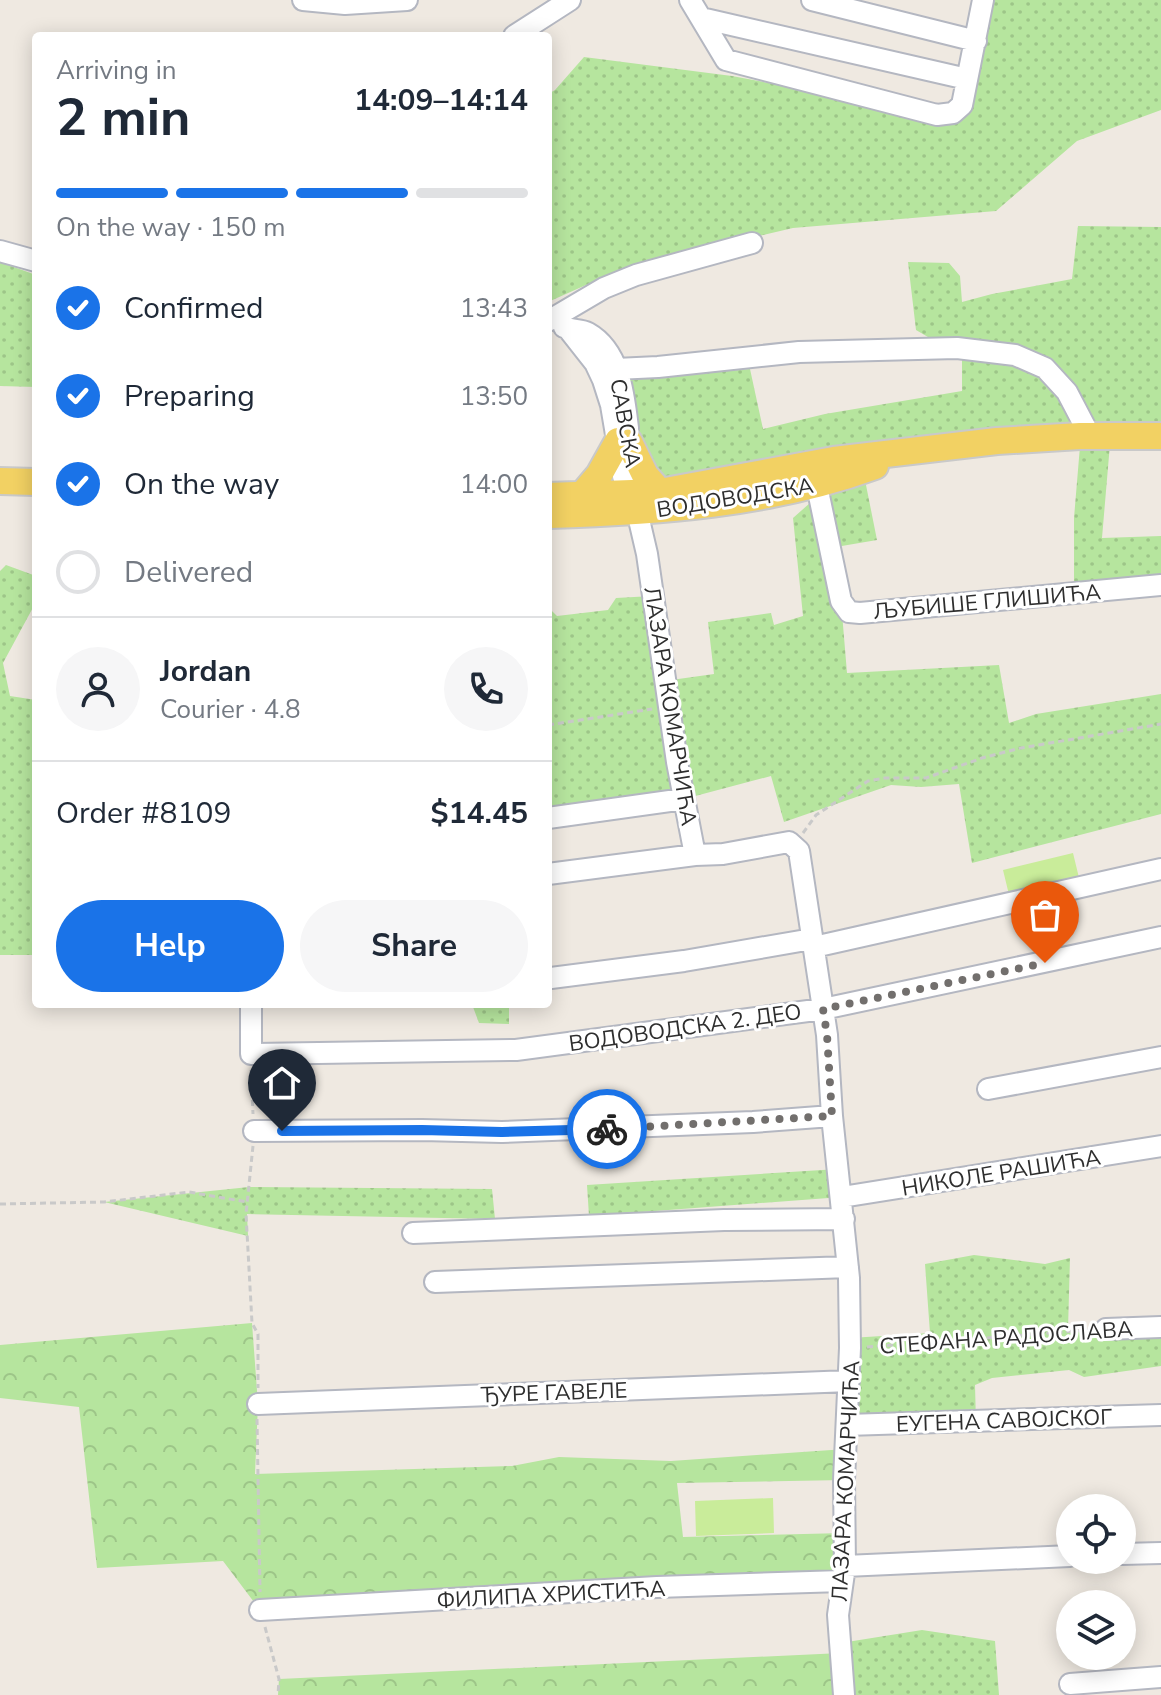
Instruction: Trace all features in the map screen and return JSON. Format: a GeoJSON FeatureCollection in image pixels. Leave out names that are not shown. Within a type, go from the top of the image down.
{"type":"FeatureCollection","features":[{"type":"Feature","properties":{"kind":"main road","name":"ВОДОВОДСКА"},"geometry":{"type":"LineString","coordinates":[[552,496],[582,495],[635,503],[660,492],[834,460],[997,441],[1161,436]]}},
{"type":"Feature","properties":{"kind":"main road"},"geometry":{"type":"LineString","coordinates":[[582,495],[624,442],[660,492]]}},
{"type":"Feature","properties":{"kind":"main road","name":"ВОДОВОДСКА"},"geometry":{"type":"LineString","coordinates":[[552,514],[635,503],[736,500],[817,486],[916,451]]}},
{"type":"Feature","properties":{"kind":"main road"},"geometry":{"type":"LineString","coordinates":[[0,481],[32,482]]}},
{"type":"Feature","properties":{"kind":"street"},"geometry":{"type":"LineString","coordinates":[[303,0],[345,4],[407,0]]}},
{"type":"Feature","properties":{"kind":"street"},"geometry":{"type":"LineString","coordinates":[[520,32],[570,0]]}},
{"type":"Feature","properties":{"kind":"street"},"geometry":{"type":"LineString","coordinates":[[690,0],[726,60],[937,115],[953,113],[962,105],[983,0]]}},
{"type":"Feature","properties":{"kind":"street"},"geometry":{"type":"LineString","coordinates":[[812,0],[976,41]]}},
{"type":"Feature","properties":{"kind":"street"},"geometry":{"type":"LineString","coordinates":[[701,18],[967,79]]}},
{"type":"Feature","properties":{"kind":"street"},"geometry":{"type":"LineString","coordinates":[[552,319],[604,288],[636,275],[752,243]]}},
{"type":"Feature","properties":{"kind":"street"},"geometry":{"type":"LineString","coordinates":[[0,251],[32,260]]}},
{"type":"Feature","properties":{"kind":"street","name":"САВСКА"},"geometry":{"type":"LineString","coordinates":[[552,323],[590,334],[608,352],[626,407],[624,442]]}},
{"type":"Feature","properties":{"kind":"street","name":"САВСКА"},"geometry":{"type":"LineString","coordinates":[[569,330],[595,363],[603,380],[636,475],[635,503]]}},
{"type":"Feature","properties":{"kind":"street"},"geometry":{"type":"LineString","coordinates":[[616,369],[799,352],[957,348],[1015,355],[1045,368],[1067,392],[1090,436]]}},
{"type":"Feature","properties":{"kind":"street","name":"ЉУБИШЕ ГЛИШИЋА"},"geometry":{"type":"LineString","coordinates":[[817,486],[841,601],[849,612],[1161,585]]}},
{"type":"Feature","properties":{"kind":"street","name":"ЛАЗАРА КОМАРЧИЋА"},"geometry":{"type":"LineString","coordinates":[[635,503],[647,554],[668,707],[695,855],[723,854],[789,842],[794,845],[801,860],[827,1035],[848,1267],[850,1348],[844,1480],[844,1574],[838,1635],[844,1695]]}},
{"type":"Feature","properties":{"kind":"street"},"geometry":{"type":"LineString","coordinates":[[552,817],[684,799]]}},
{"type":"Feature","properties":{"kind":"street"},"geometry":{"type":"LineString","coordinates":[[552,873],[695,855]]}},
{"type":"Feature","properties":{"kind":"street"},"geometry":{"type":"LineString","coordinates":[[552,978],[813,943],[1161,869]]}},
{"type":"Feature","properties":{"kind":"street","name":"ВОДОВОДСКА 2. ДЕО"},"geometry":{"type":"LineString","coordinates":[[251,1054],[516,1050],[823,1009],[1161,937]]}},
{"type":"Feature","properties":{"kind":"street"},"geometry":{"type":"LineString","coordinates":[[251,1008],[251,1054]]}},
{"type":"Feature","properties":{"kind":"street"},"geometry":{"type":"LineString","coordinates":[[988,1089],[1161,1057]]}},
{"type":"Feature","properties":{"kind":"street"},"geometry":{"type":"LineString","coordinates":[[254,1131],[502,1132],[832,1116]]}},
{"type":"Feature","properties":{"kind":"street","name":"НИКОЛЕ РАШИЋА"},"geometry":{"type":"LineString","coordinates":[[842,1197],[1161,1146]]}},
{"type":"Feature","properties":{"kind":"street"},"geometry":{"type":"LineString","coordinates":[[413,1233],[724,1220],[844,1219]]}},
{"type":"Feature","properties":{"kind":"street"},"geometry":{"type":"LineString","coordinates":[[435,1282],[848,1267]]}},
{"type":"Feature","properties":{"kind":"street","name":"СТЕФАНА РАДОСЛАВА"},"geometry":{"type":"LineString","coordinates":[[1106,1329],[1161,1327]]}},
{"type":"Feature","properties":{"kind":"street","name":"ЂУРЕ ГАВЕЛЕ"},"geometry":{"type":"LineString","coordinates":[[258,1404],[849,1381]]}},
{"type":"Feature","properties":{"kind":"street","name":"ЕУГЕНА САВОЈСКОГ"},"geometry":{"type":"LineString","coordinates":[[847,1425],[1161,1415]]}},
{"type":"Feature","properties":{"kind":"street"},"geometry":{"type":"LineString","coordinates":[[1136,1554],[1161,1553]]}},
{"type":"Feature","properties":{"kind":"street","name":"ФИЛИПА ХРИСТИЋА"},"geometry":{"type":"LineString","coordinates":[[260,1610],[657,1587],[1056,1557]]}},
{"type":"Feature","properties":{"kind":"street"},"geometry":{"type":"LineString","coordinates":[[1070,1684],[1161,1677]]}},
{"type":"Feature","properties":{"kind":"path"},"geometry":{"type":"LineString","coordinates":[[552,724],[668,707]]}},
{"type":"Feature","properties":{"kind":"path"},"geometry":{"type":"LineString","coordinates":[[794,845],[816,815],[868,781],[926,778],[1021,748],[1161,724]]}},
{"type":"Feature","properties":{"kind":"path"},"geometry":{"type":"LineString","coordinates":[[251,1054],[254,1131],[247,1202],[252,1323],[258,1334],[260,1610],[279,1679],[278,1695]]}},
{"type":"Feature","properties":{"kind":"path"},"geometry":{"type":"LineString","coordinates":[[0,1204],[104,1202],[189,1192],[247,1202]]}},
{"type":"Feature","properties":{"kind":"path","name":"СТЕФАНА РАДОСЛАВА"},"geometry":{"type":"LineString","coordinates":[[850,1348],[1106,1329]]}},
{"type":"Feature","properties":{"kind":"green space"},"geometry":{"type":"Polygon","coordinates":[[[983,0],[1161,0],[1161,110],[1077,141],[996,211],[793,228],[624,268],[552,300],[552,92],[584,57],[732,76],[936,115],[953,113],[983,0]]]}},
{"type":"Feature","properties":{"kind":"green space"},"geometry":{"type":"Polygon","coordinates":[[[1078,226],[1161,227],[1161,437],[1121,435],[660,492],[606,368],[655,377],[750,369],[763,429],[825,414],[962,391],[962,357],[916,330],[908,262],[949,263],[960,276],[962,302],[1072,279],[1078,226]]]}},
{"type":"Feature","properties":{"kind":"green space"},"geometry":{"type":"Polygon","coordinates":[[[0,262],[32,274],[32,387],[0,386],[0,262]]]}},
{"type":"Feature","properties":{"kind":"green space"},"geometry":{"type":"Polygon","coordinates":[[[1110,444],[1102,538],[1161,536],[1161,584],[1074,593],[1074,518],[1080,446],[1110,444]]]}},
{"type":"Feature","properties":{"kind":"green space"},"geometry":{"type":"Polygon","coordinates":[[[863,470],[877,540],[830,548],[841,601],[847,673],[999,665],[1009,723],[1036,714],[1161,694],[1161,814],[972,863],[959,784],[921,787],[891,785],[784,822],[771,776],[684,799],[552,817],[552,611],[557,616],[608,610],[616,598],[652,596],[664,681],[714,674],[708,622],[771,613],[774,625],[803,616],[793,518],[819,495],[863,470]]]}},
{"type":"Feature","properties":{"kind":"green space"},"geometry":{"type":"Polygon","coordinates":[[[6,565],[32,575],[32,609],[3,663],[10,696],[32,699],[32,955],[0,955],[0,571],[6,565]]]}},
{"type":"Feature","properties":{"kind":"green space"},"geometry":{"type":"Polygon","coordinates":[[[1073,853],[1081,886],[1011,903],[1003,870],[1073,853]]]}},
{"type":"Feature","properties":{"kind":"green space"},"geometry":{"type":"Polygon","coordinates":[[[473,1008],[509,1008],[509,1024],[479,1023],[473,1008]]]}},
{"type":"Feature","properties":{"kind":"green space"},"geometry":{"type":"Polygon","coordinates":[[[838,1169],[842,1197],[589,1216],[587,1185],[838,1169]]]}},
{"type":"Feature","properties":{"kind":"green space"},"geometry":{"type":"Polygon","coordinates":[[[249,1187],[492,1189],[495,1219],[247,1214],[248,1236],[104,1202],[249,1187]]]}},
{"type":"Feature","properties":{"kind":"green space"},"geometry":{"type":"Polygon","coordinates":[[[974,1255],[1045,1264],[1070,1258],[1068,1330],[1161,1327],[1161,1366],[1084,1377],[1069,1370],[992,1378],[975,1385],[976,1423],[847,1425],[850,1338],[930,1333],[925,1264],[974,1255]]]}},
{"type":"Feature","properties":{"kind":"green space"},"geometry":{"type":"Polygon","coordinates":[[[252,1323],[258,1404],[255,1474],[512,1466],[559,1457],[671,1461],[846,1449],[844,1480],[677,1483],[683,1537],[845,1533],[842,1581],[260,1610],[223,1561],[97,1568],[79,1407],[0,1398],[0,1345],[252,1323]]]}},
{"type":"Feature","properties":{"kind":"green space"},"geometry":{"type":"Polygon","coordinates":[[[773,1498],[774,1533],[696,1536],[695,1501],[773,1498]]]}},
{"type":"Feature","properties":{"kind":"green space"},"geometry":{"type":"Polygon","coordinates":[[[922,1630],[995,1641],[999,1695],[847,1695],[847,1642],[922,1630]]]}},
{"type":"Feature","properties":{"kind":"green space"},"geometry":{"type":"Polygon","coordinates":[[[841,1653],[844,1695],[278,1695],[279,1679],[841,1653]]]}},
{"type":"Feature","properties":{"kind":"way so far"},"geometry":{"type":"LineString","coordinates":[[607,1129],[832,1116],[823,1009],[1045,963]]}},
{"type":"Feature","properties":{"kind":"route"},"geometry":{"type":"LineString","coordinates":[[282,1131],[607,1129]]}}]}
